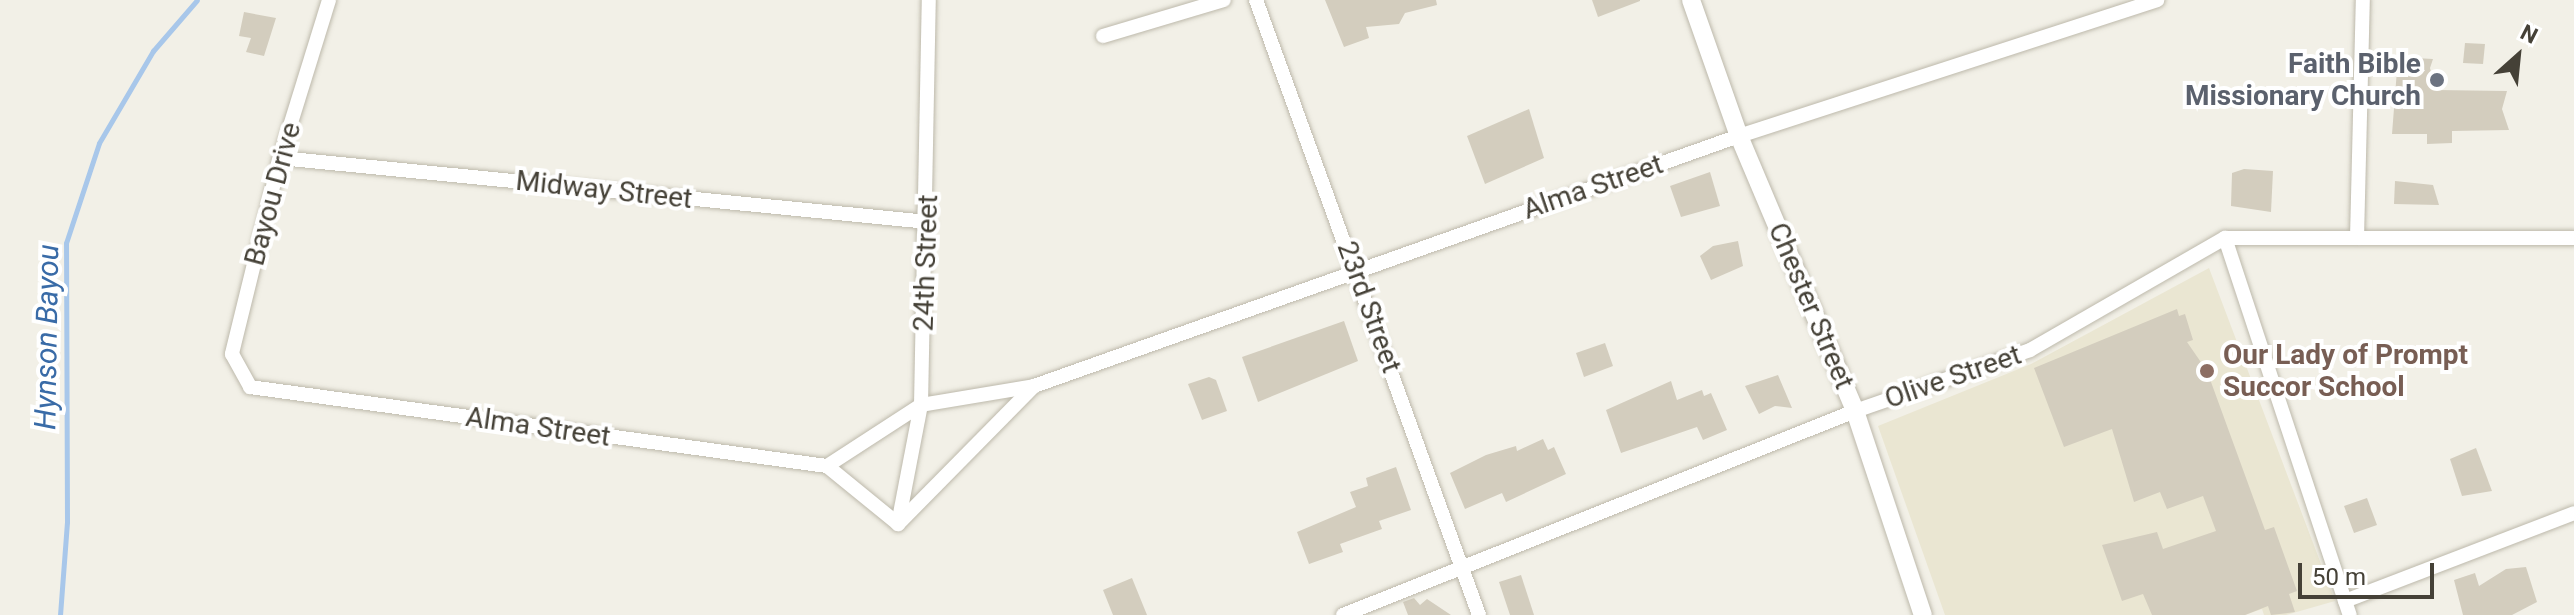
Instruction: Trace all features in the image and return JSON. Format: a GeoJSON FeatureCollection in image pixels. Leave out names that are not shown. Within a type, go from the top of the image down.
{"type":"FeatureCollection","features":[{"type":"Feature","properties":{"kind":"street","name":"Bayou Drive"},"geometry":{"type":"LineString","coordinates":[[250,387],[232,354],[280,158],[329,0]]}},
{"type":"Feature","properties":{"kind":"street","name":"24th Street"},"geometry":{"type":"LineString","coordinates":[[898,524],[921,405],[928,222],[929,0]]}},
{"type":"Feature","properties":{"kind":"street"},"geometry":{"type":"LineString","coordinates":[[1103,36],[1224,0]]}},
{"type":"Feature","properties":{"kind":"street","name":"23rd Street"},"geometry":{"type":"LineString","coordinates":[[1256,0],[1479,615]]}},
{"type":"Feature","properties":{"kind":"street","name":"Chester Street"},"geometry":{"type":"LineString","coordinates":[[1691,0],[1739,136],[1855,411],[1923,615]]}},
{"type":"Feature","properties":{"kind":"street","name":"Alma Street"},"geometry":{"type":"LineString","coordinates":[[250,387],[827,466],[921,405],[1034,386],[1356,269],[1739,136],[2157,0]]}},
{"type":"Feature","properties":{"kind":"street"},"geometry":{"type":"LineString","coordinates":[[2357,238],[2363,0]]}},
{"type":"Feature","properties":{"kind":"street","name":"Midway Street"},"geometry":{"type":"LineString","coordinates":[[280,158],[928,222]]}},
{"type":"Feature","properties":{"kind":"street"},"geometry":{"type":"LineString","coordinates":[[2225,238],[2347,608],[2574,513]]}},
{"type":"Feature","properties":{"kind":"street","name":"Olive Street"},"geometry":{"type":"LineString","coordinates":[[1343,615],[1855,411],[2030,350],[2225,238],[2574,238]]}},
{"type":"Feature","properties":{"kind":"street","name":"Alma Street"},"geometry":{"type":"LineString","coordinates":[[898,524],[1034,386]]}},
{"type":"Feature","properties":{"kind":"street"},"geometry":{"type":"LineString","coordinates":[[827,466],[898,524]]}},
{"type":"Feature","properties":{"kind":"shaded area"},"geometry":{"type":"Polygon","coordinates":[[[2209,268],[2335,601],[2286,615],[2264,615],[2262,609],[2245,615],[1945,615],[1878,426],[2031,364],[2209,268]]]}},
{"type":"Feature","properties":{"kind":"building"},"geometry":{"type":"Polygon","coordinates":[[[1325,0],[1436,0],[1437,5],[1405,13],[1399,24],[1366,27],[1369,38],[1344,47],[1325,0]]]}},
{"type":"Feature","properties":{"kind":"building"},"geometry":{"type":"Polygon","coordinates":[[[1592,0],[1640,0],[1640,1],[1598,17],[1592,0]]]}},
{"type":"Feature","properties":{"kind":"building"},"geometry":{"type":"Polygon","coordinates":[[[244,12],[276,18],[264,56],[246,52],[251,38],[239,36],[244,12]]]}},
{"type":"Feature","properties":{"kind":"building"},"geometry":{"type":"Polygon","coordinates":[[[2465,43],[2485,44],[2483,64],[2463,63],[2465,43]]]}},
{"type":"Feature","properties":{"kind":"building"},"geometry":{"type":"Polygon","coordinates":[[[2398,57],[2433,59],[2430,68],[2436,90],[2507,91],[2502,109],[2509,130],[2452,131],[2452,143],[2427,144],[2427,134],[2392,134],[2398,57]]]}},
{"type":"Feature","properties":{"kind":"building"},"geometry":{"type":"Polygon","coordinates":[[[1529,109],[1544,158],[1485,184],[1467,136],[1529,109]]]}},
{"type":"Feature","properties":{"kind":"building"},"geometry":{"type":"Polygon","coordinates":[[[2244,169],[2273,171],[2271,212],[2231,206],[2232,173],[2244,169]]]}},
{"type":"Feature","properties":{"kind":"building"},"geometry":{"type":"Polygon","coordinates":[[[1710,172],[1720,206],[1681,217],[1670,186],[1710,172]]]}},
{"type":"Feature","properties":{"kind":"building"},"geometry":{"type":"Polygon","coordinates":[[[2395,181],[2433,185],[2439,205],[2394,204],[2395,181]]]}},
{"type":"Feature","properties":{"kind":"building"},"geometry":{"type":"Polygon","coordinates":[[[1738,241],[1743,266],[1711,280],[1700,256],[1713,246],[1738,241]]]}},
{"type":"Feature","properties":{"kind":"building"},"geometry":{"type":"Polygon","coordinates":[[[2177,309],[2179,316],[2185,314],[2193,340],[2187,342],[2207,371],[2265,530],[2274,527],[2297,591],[2289,594],[2295,612],[2271,615],[2268,606],[2245,615],[2152,615],[2143,594],[2122,601],[2102,545],[2157,532],[2163,549],[2216,531],[2203,496],[2167,509],[2160,492],[2134,502],[2112,429],[2064,447],[2034,368],[2177,309]]]}},
{"type":"Feature","properties":{"kind":"building"},"geometry":{"type":"Polygon","coordinates":[[[1344,321],[1358,361],[1258,402],[1242,357],[1344,321]]]}},
{"type":"Feature","properties":{"kind":"building"},"geometry":{"type":"Polygon","coordinates":[[[1605,343],[1613,366],[1584,377],[1576,353],[1605,343]]]}},
{"type":"Feature","properties":{"kind":"building"},"geometry":{"type":"Polygon","coordinates":[[[1778,375],[1792,408],[1775,406],[1759,414],[1745,386],[1778,375]]]}},
{"type":"Feature","properties":{"kind":"building"},"geometry":{"type":"Polygon","coordinates":[[[1209,377],[1216,380],[1227,411],[1202,420],[1188,384],[1209,377]]]}},
{"type":"Feature","properties":{"kind":"building"},"geometry":{"type":"Polygon","coordinates":[[[1671,381],[1677,400],[1702,390],[1704,396],[1711,393],[1727,430],[1703,440],[1697,427],[1621,453],[1606,410],[1671,381]]]}},
{"type":"Feature","properties":{"kind":"building"},"geometry":{"type":"Polygon","coordinates":[[[1543,439],[1548,450],[1554,447],[1566,474],[1506,502],[1502,493],[1465,509],[1450,473],[1486,455],[1516,446],[1517,451],[1543,439]]]}},
{"type":"Feature","properties":{"kind":"building"},"geometry":{"type":"Polygon","coordinates":[[[2476,448],[2492,491],[2462,496],[2450,459],[2476,448]]]}},
{"type":"Feature","properties":{"kind":"building"},"geometry":{"type":"Polygon","coordinates":[[[1396,467],[1411,510],[1379,521],[1382,529],[1340,544],[1343,552],[1309,564],[1297,532],[1356,507],[1350,492],[1368,486],[1366,478],[1396,467]]]}},
{"type":"Feature","properties":{"kind":"building"},"geometry":{"type":"Polygon","coordinates":[[[2367,498],[2377,525],[2354,533],[2344,506],[2367,498]]]}},
{"type":"Feature","properties":{"kind":"building"},"geometry":{"type":"Polygon","coordinates":[[[2526,567],[2537,602],[2512,615],[2463,615],[2454,580],[2475,573],[2479,586],[2506,569],[2526,567]]]}},
{"type":"Feature","properties":{"kind":"building"},"geometry":{"type":"Polygon","coordinates":[[[1521,575],[1534,615],[1510,615],[1499,582],[1521,575]]]}},
{"type":"Feature","properties":{"kind":"building"},"geometry":{"type":"Polygon","coordinates":[[[1132,578],[1147,615],[1113,615],[1103,590],[1132,578]]]}},
{"type":"Feature","properties":{"kind":"building"},"geometry":{"type":"Polygon","coordinates":[[[1414,598],[1420,605],[1427,599],[1451,615],[1408,615],[1403,602],[1414,598]]]}},
{"type":"Feature","properties":{"kind":"waterway","name":"Hynson Bayou"},"geometry":{"type":"LineString","coordinates":[[60,615],[67,522],[66,243],[99,143],[153,51],[197,0]]}},
{"type":"Feature","properties":{"kind":"place","name":"Faith Bible Missionary Church"},"geometry":{"type":"Point","coordinates":[2437,80]}},
{"type":"Feature","properties":{"kind":"place","name":"Our Lady of Prompt Succor School"},"geometry":{"type":"Point","coordinates":[2207,371]}}]}
